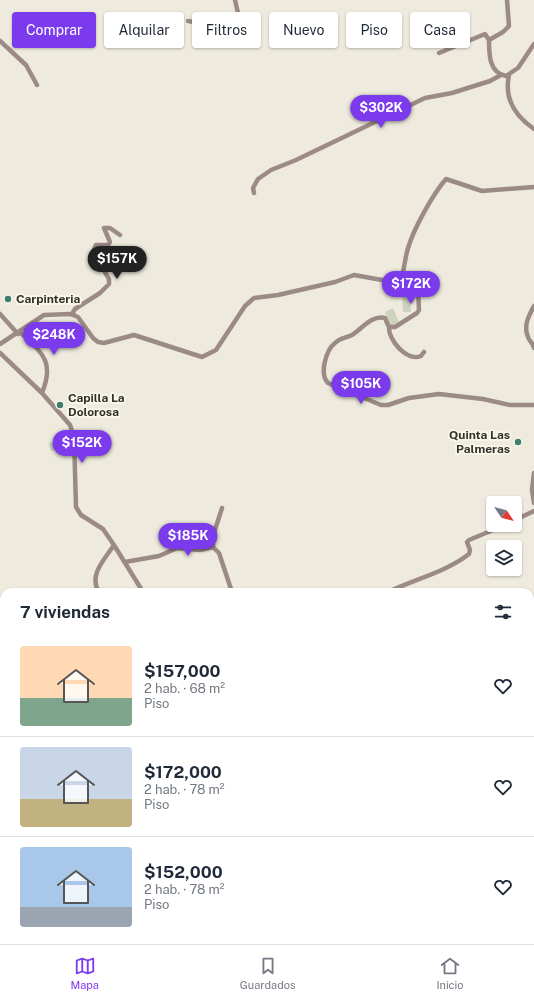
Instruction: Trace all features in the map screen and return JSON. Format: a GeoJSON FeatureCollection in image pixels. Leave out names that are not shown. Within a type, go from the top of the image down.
{"type":"FeatureCollection","features":[{"type":"Feature","properties":{"kind":"street"},"geometry":{"type":"LineString","coordinates":[[188,21],[213,25],[233,24],[238,13],[235,0]]}},
{"type":"Feature","properties":{"kind":"street"},"geometry":{"type":"LineString","coordinates":[[489,40],[503,32],[509,26],[507,0]]}},
{"type":"Feature","properties":{"kind":"street"},"geometry":{"type":"LineString","coordinates":[[439,53],[482,34],[487,36],[489,40],[490,61],[501,75]]}},
{"type":"Feature","properties":{"kind":"street"},"geometry":{"type":"LineString","coordinates":[[0,42],[26,66],[37,85]]}},
{"type":"Feature","properties":{"kind":"street"},"geometry":{"type":"LineString","coordinates":[[254,193],[254,188],[258,180],[271,170],[296,160],[425,98],[452,93],[490,81],[501,75],[509,75],[518,68],[534,44]]}},
{"type":"Feature","properties":{"kind":"street"},"geometry":{"type":"LineString","coordinates":[[509,75],[507,92],[512,104],[519,117],[534,129]]}},
{"type":"Feature","properties":{"kind":"street"},"geometry":{"type":"LineString","coordinates":[[399,283],[403,275],[408,248],[414,232],[446,179],[482,191],[534,187]]}},
{"type":"Feature","properties":{"kind":"street"},"geometry":{"type":"LineString","coordinates":[[74,315],[73,312],[75,309],[100,293],[109,284],[109,279],[93,252],[96,245],[108,245],[110,242],[104,228],[110,228],[120,235]]}},
{"type":"Feature","properties":{"kind":"street"},"geometry":{"type":"LineString","coordinates":[[0,344],[19,333],[44,315],[74,315],[80,320],[92,338],[98,342],[104,343],[134,335],[202,357],[216,350],[245,306],[254,298],[278,295],[328,284],[354,275],[418,288],[419,310],[414,317],[395,327],[389,327]]}},
{"type":"Feature","properties":{"kind":"street"},"geometry":{"type":"LineString","coordinates":[[534,306],[528,318],[526,329],[534,346]]}},
{"type":"Feature","properties":{"kind":"street"},"geometry":{"type":"LineString","coordinates":[[0,314],[46,359],[47,380],[42,393]]}},
{"type":"Feature","properties":{"kind":"street"},"geometry":{"type":"LineString","coordinates":[[424,352],[421,356],[415,358],[406,354],[390,338],[389,327],[385,318],[378,318],[371,321],[352,335],[335,342],[329,349],[326,358],[325,380],[335,387],[381,405],[388,405],[409,398],[439,394],[483,399],[510,406],[534,405]]}},
{"type":"Feature","properties":{"kind":"street"},"geometry":{"type":"LineString","coordinates":[[0,353],[42,393],[68,422],[73,430],[75,447],[74,470],[76,507],[82,515],[103,529],[141,588]]}},
{"type":"Feature","properties":{"kind":"street"},"geometry":{"type":"LineString","coordinates":[[534,473],[532,490],[534,503]]}},
{"type":"Feature","properties":{"kind":"street"},"geometry":{"type":"LineString","coordinates":[[222,508],[213,536],[213,547],[219,553],[231,588]]}},
{"type":"Feature","properties":{"kind":"street"},"geometry":{"type":"LineString","coordinates":[[522,517],[534,511]]}},
{"type":"Feature","properties":{"kind":"street"},"geometry":{"type":"LineString","coordinates":[[397,588],[450,567],[469,554],[470,550],[467,542],[469,540],[488,532]]}},
{"type":"Feature","properties":{"kind":"street"},"geometry":{"type":"LineString","coordinates":[[97,588],[95,584],[97,572],[114,545]]}},
{"type":"Feature","properties":{"kind":"street"},"geometry":{"type":"LineString","coordinates":[[125,562],[159,556],[177,548],[200,550],[213,547]]}},
{"type":"Feature","properties":{"kind":"green space"},"geometry":{"type":"Polygon","coordinates":[[[402,297],[410,297],[411,312],[403,312],[402,297]]]}},
{"type":"Feature","properties":{"kind":"green space"},"geometry":{"type":"Polygon","coordinates":[[[393,308],[399,322],[391,326],[385,312],[393,308]]]}},
{"type":"Feature","properties":{"kind":"green space"},"geometry":{"type":"Polygon","coordinates":[[[63,439],[65,447],[51,451],[49,443],[63,439]]]}},
{"type":"Feature","properties":{"kind":"place","name":"Carpinteria"},"geometry":{"type":"Point","coordinates":[8,299]}},
{"type":"Feature","properties":{"kind":"place","name":"Capilla La Dolorosa"},"geometry":{"type":"Point","coordinates":[60,405]}},
{"type":"Feature","properties":{"kind":"place","name":"Quinta Las Palmeras"},"geometry":{"type":"Point","coordinates":[518,442]}}]}
